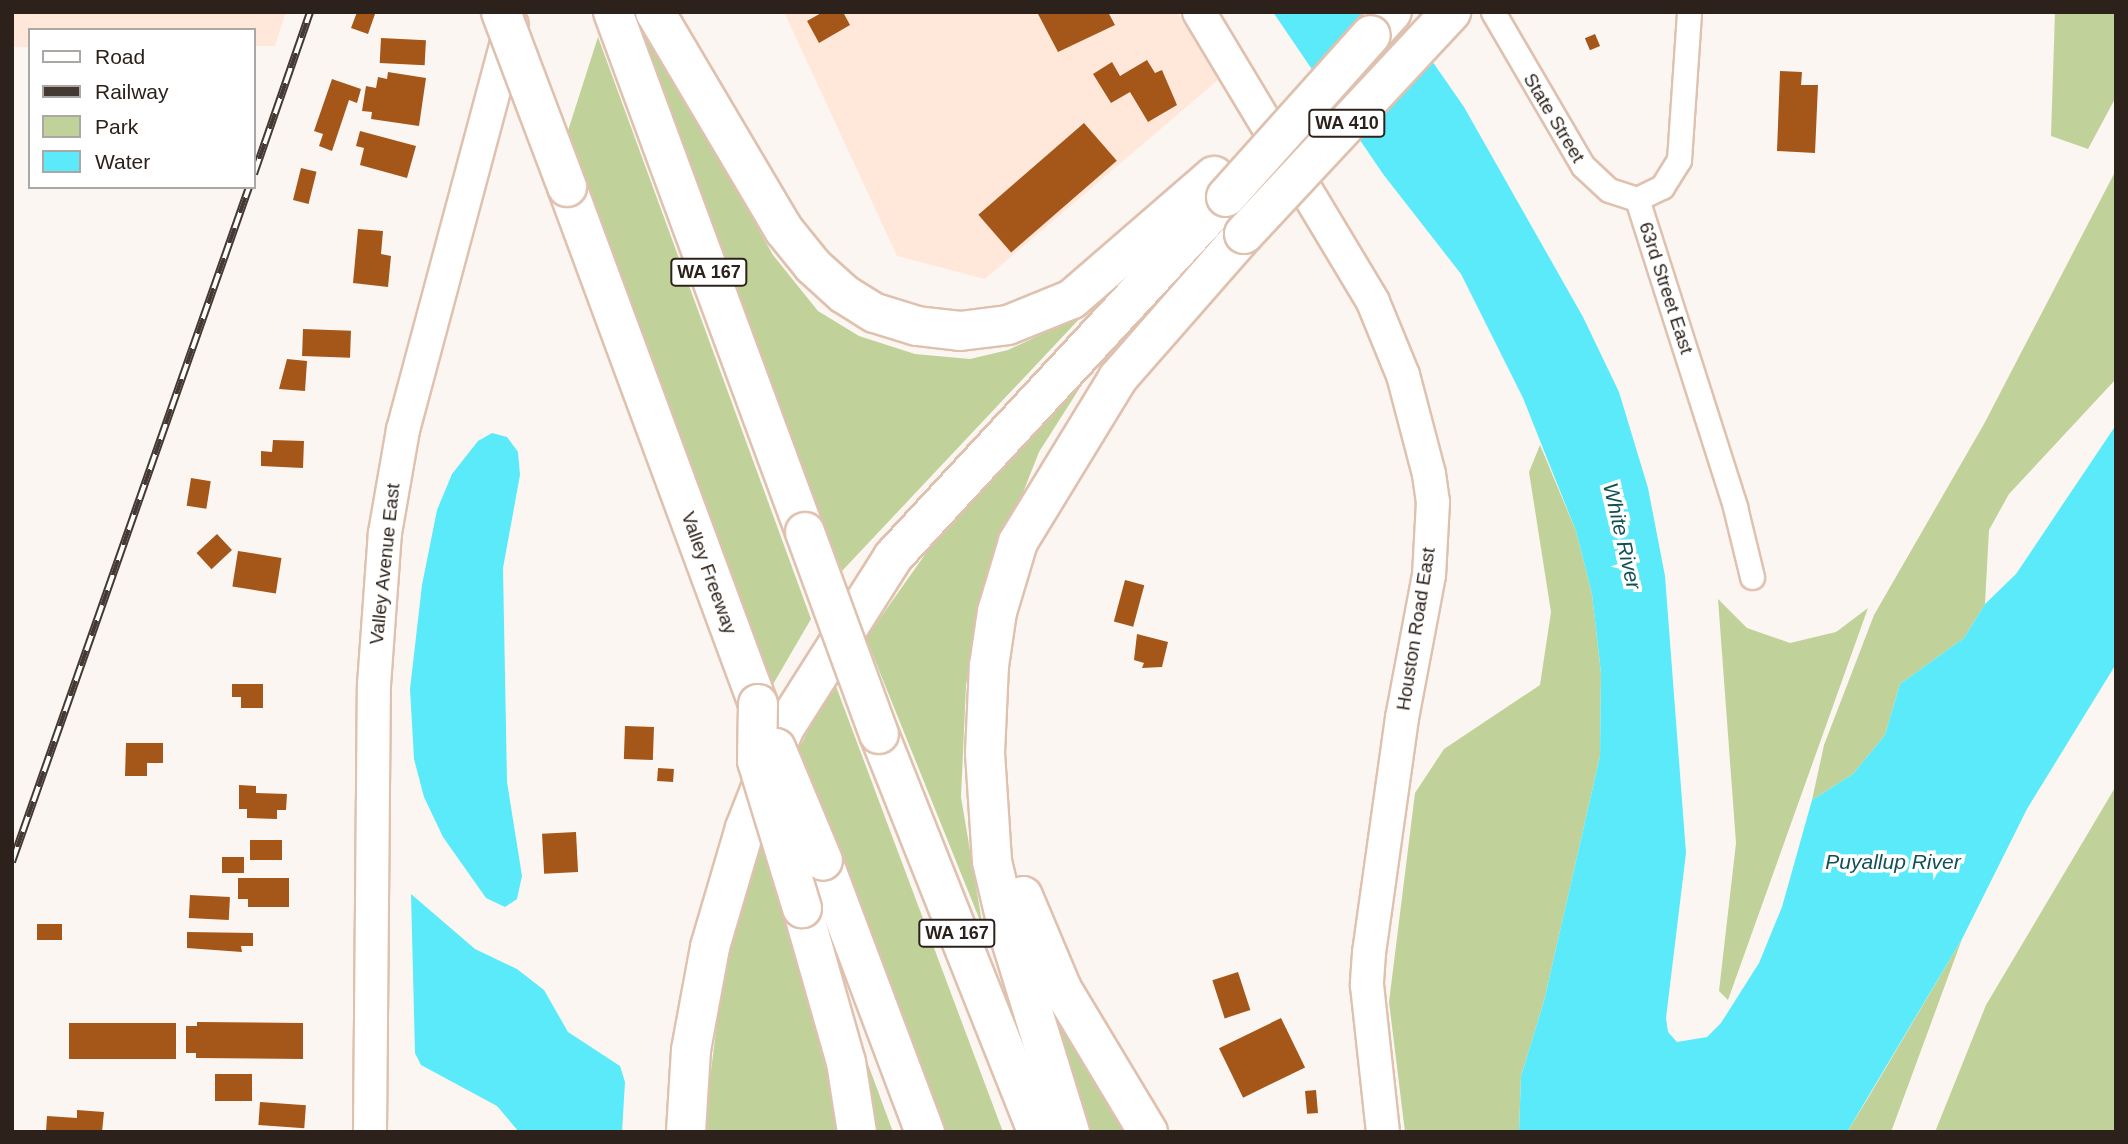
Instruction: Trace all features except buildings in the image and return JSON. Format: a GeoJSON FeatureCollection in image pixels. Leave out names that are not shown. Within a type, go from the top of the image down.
{"type":"FeatureCollection","features":[{"type":"Feature","properties":{"kind":"highway","name":"Valley Freeway"},"geometry":{"type":"LineString","coordinates":[[500,12],[758,704],[823,861],[925,1132]]}},
{"type":"Feature","properties":{"kind":"highway","name":"WA 167"},"geometry":{"type":"LineString","coordinates":[[613,12],[879,734],[1037,1132]]}},
{"type":"Feature","properties":{"kind":"highway"},"geometry":{"type":"LineString","coordinates":[[655,12],[784,230],[813,266],[865,306],[917,326],[960,331],[1009,325],[1072,299],[1220,186]]}},
{"type":"Feature","properties":{"kind":"highway","name":"WA 410"},"geometry":{"type":"LineString","coordinates":[[1066,460],[1118,378],[1244,234],[1451,12]]}},
{"type":"Feature","properties":{"kind":"highway"},"geometry":{"type":"LineString","coordinates":[[686,1132],[691,1050],[710,947],[745,828],[784,729],[893,557],[1220,186],[1288,104],[1382,24]]}},
{"type":"Feature","properties":{"kind":"highway"},"geometry":{"type":"LineString","coordinates":[[1066,460],[1018,542],[998,612],[989,666],[985,753],[992,861],[1008,930],[1070,1132]]}},
{"type":"Feature","properties":{"kind":"highway"},"geometry":{"type":"LineString","coordinates":[[1066,460],[1053,507],[1033,546],[1016,619],[1005,712],[1006,806],[1015,870],[1045,955],[1148,1132]]}},
{"type":"Feature","properties":{"kind":"highway"},"geometry":{"type":"LineString","coordinates":[[758,704],[757,761],[846,1062],[857,1132]]}},
{"type":"Feature","properties":{"kind":"street","name":"Valley Avenue East"},"geometry":{"type":"LineString","coordinates":[[370,1132],[374,685],[385,533],[403,430],[515,12]]}},
{"type":"Feature","properties":{"kind":"street","name":"Houston Road East"},"geometry":{"type":"LineString","coordinates":[[1199,12],[1373,302],[1403,375],[1429,474],[1433,502],[1429,575],[1402,718],[1368,953],[1367,985],[1383,1132]]}},
{"type":"Feature","properties":{"kind":"street","name":"State Street"},"geometry":{"type":"LineString","coordinates":[[1493,12],[1583,166],[1609,190],[1637,199]]}},
{"type":"Feature","properties":{"kind":"street","name":"63rd Street East"},"geometry":{"type":"LineString","coordinates":[[1689,12],[1684,136],[1679,160],[1669,181],[1637,199],[1731,493],[1752,578]]}},
{"type":"Feature","properties":{"kind":"shaded area"},"geometry":{"type":"Polygon","coordinates":[[[12,12],[286,12],[275,46],[256,46],[256,28],[28,28],[28,47],[12,47],[12,12]]]}},
{"type":"Feature","properties":{"kind":"shaded area"},"geometry":{"type":"Polygon","coordinates":[[[784,12],[1177,12],[1218,80],[985,279],[897,256],[784,12]]]}},
{"type":"Feature","properties":{"kind":"green space"},"geometry":{"type":"Polygon","coordinates":[[[629,12],[675,81],[773,255],[818,311],[859,336],[915,354],[970,359],[1008,350],[1083,315],[842,571],[629,12]]]}},
{"type":"Feature","properties":{"kind":"green space"},"geometry":{"type":"Polygon","coordinates":[[[2055,12],[2116,12],[2116,97],[2088,149],[2051,136],[2055,12]]]}},
{"type":"Feature","properties":{"kind":"green space"},"geometry":{"type":"Polygon","coordinates":[[[598,37],[811,619],[772,686],[565,140],[598,37]]]}},
{"type":"Feature","properties":{"kind":"green space"},"geometry":{"type":"Polygon","coordinates":[[[2116,170],[2116,379],[2009,494],[1989,530],[1985,604],[1964,638],[1900,684],[1885,735],[1853,774],[1812,800],[1824,745],[1874,615],[1984,424],[2116,170]]]}},
{"type":"Feature","properties":{"kind":"green space"},"geometry":{"type":"Polygon","coordinates":[[[1100,356],[1039,452],[987,584],[974,634],[966,686],[961,797],[983,928],[866,638],[936,539],[1100,356]]]}},
{"type":"Feature","properties":{"kind":"green space"},"geometry":{"type":"Polygon","coordinates":[[[1540,445],[1576,531],[1592,594],[1601,673],[1600,756],[1544,1001],[1521,1076],[1519,1132],[1405,1132],[1389,1002],[1415,793],[1444,749],[1540,685],[1551,612],[1529,472],[1540,445]]]}},
{"type":"Feature","properties":{"kind":"green space"},"geometry":{"type":"Polygon","coordinates":[[[1718,599],[1747,628],[1790,643],[1836,632],[1868,608],[1728,1000],[1719,991],[1736,843],[1718,599]]]}},
{"type":"Feature","properties":{"kind":"green space"},"geometry":{"type":"Polygon","coordinates":[[[834,681],[1003,1132],[941,1132],[797,752],[834,681]]]}},
{"type":"Feature","properties":{"kind":"green space"},"geometry":{"type":"Polygon","coordinates":[[[2116,786],[2116,1132],[1935,1132],[1986,1005],[2116,786]]]}},
{"type":"Feature","properties":{"kind":"green space"},"geometry":{"type":"Polygon","coordinates":[[[762,837],[829,1073],[837,1132],[703,1132],[726,955],[762,837]]]}},
{"type":"Feature","properties":{"kind":"green space"},"geometry":{"type":"Polygon","coordinates":[[[1962,939],[1891,1132],[1847,1132],[1868,1098],[1962,939]]]}},
{"type":"Feature","properties":{"kind":"green space"},"geometry":{"type":"Polygon","coordinates":[[[1048,994],[1127,1132],[1090,1132],[1048,994]]]}},
{"type":"Feature","properties":{"kind":"green space"},"geometry":{"type":"Polygon","coordinates":[[[858,1037],[893,1132],[871,1132],[858,1037]]]}},
{"type":"Feature","properties":{"kind":"water"},"geometry":{"type":"Polygon","coordinates":[[[1273,12],[1398,12],[1464,107],[1583,317],[1619,392],[1648,488],[1665,576],[1686,853],[1666,1018],[1668,1032],[1677,1042],[1707,1037],[1721,1023],[1759,963],[1782,907],[1812,800],[1853,774],[1885,735],[1900,684],[1964,638],[1985,604],[2016,574],[2116,425],[2116,664],[2027,809],[1962,939],[1847,1132],[1519,1132],[1521,1076],[1544,1001],[1600,756],[1601,673],[1592,594],[1576,531],[1523,398],[1461,274],[1383,174],[1273,12]]]}},
{"type":"Feature","properties":{"kind":"water"},"geometry":{"type":"Polygon","coordinates":[[[492,433],[507,437],[518,452],[520,475],[503,568],[507,782],[522,876],[517,899],[505,907],[486,898],[443,837],[424,797],[414,759],[410,689],[422,585],[437,510],[452,474],[478,441],[492,433]]]}},
{"type":"Feature","properties":{"kind":"water"},"geometry":{"type":"Polygon","coordinates":[[[411,894],[475,949],[517,969],[544,990],[568,1032],[620,1066],[625,1082],[622,1132],[519,1132],[497,1106],[421,1065],[415,1053],[411,894]]]}},
{"type":"Feature","properties":{"kind":"railway"},"geometry":{"type":"LineString","coordinates":[[256,168],[310,12]]}},
{"type":"Feature","properties":{"kind":"railway"},"geometry":{"type":"LineString","coordinates":[[12,862],[248,189]]}},
{"type":"Feature","properties":{"kind":"water label","name":"White River"},"geometry":{"type":"Point","coordinates":[1622,536]}},
{"type":"Feature","properties":{"kind":"water label","name":"Puyallup River"},"geometry":{"type":"Point","coordinates":[1893,862]}}]}
